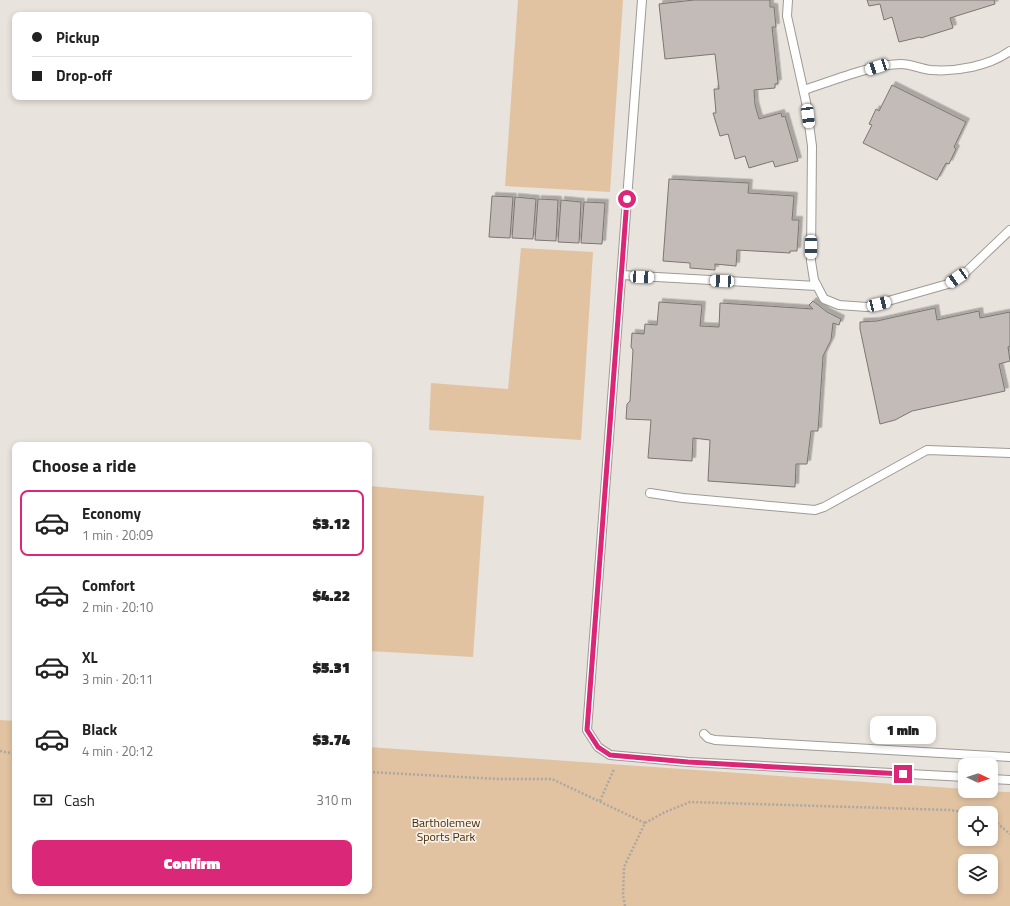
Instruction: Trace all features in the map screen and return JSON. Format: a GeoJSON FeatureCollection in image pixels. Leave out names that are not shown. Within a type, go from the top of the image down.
{"type":"FeatureCollection","features":[{"type":"Feature","properties":{"kind":"lane"},"geometry":{"type":"LineString","coordinates":[[642,0],[587,730],[598,747],[610,755],[688,762],[958,778]]}},
{"type":"Feature","properties":{"kind":"lane"},"geometry":{"type":"LineString","coordinates":[[788,0],[786,16],[804,90],[812,146],[811,261],[814,280],[824,299],[839,305],[867,308],[948,284],[966,272],[1010,230]]}},
{"type":"Feature","properties":{"kind":"lane"},"geometry":{"type":"LineString","coordinates":[[804,90],[877,67],[902,64],[930,70],[962,70],[1001,58],[1010,51]]}},
{"type":"Feature","properties":{"kind":"lane"},"geometry":{"type":"LineString","coordinates":[[621,275],[817,286]]}},
{"type":"Feature","properties":{"kind":"lane"},"geometry":{"type":"LineString","coordinates":[[650,493],[683,498],[815,510],[824,507],[927,450],[1010,453]]}},
{"type":"Feature","properties":{"kind":"lane"},"geometry":{"type":"LineString","coordinates":[[704,734],[708,738],[715,740],[1010,757]]}},
{"type":"Feature","properties":{"kind":"lane"},"geometry":{"type":"LineString","coordinates":[[998,779],[1010,780]]}},
{"type":"Feature","properties":{"kind":"path"},"geometry":{"type":"LineString","coordinates":[[0,751],[12,753]]}},
{"type":"Feature","properties":{"kind":"path"},"geometry":{"type":"LineString","coordinates":[[600,801],[615,768],[618,756]]}},
{"type":"Feature","properties":{"kind":"path"},"geometry":{"type":"LineString","coordinates":[[372,772],[498,779],[552,779],[645,823]]}},
{"type":"Feature","properties":{"kind":"path"},"geometry":{"type":"LineString","coordinates":[[625,906],[623,895],[624,867],[645,823],[665,812],[690,802],[958,811]]}},
{"type":"Feature","properties":{"kind":"path"},"geometry":{"type":"LineString","coordinates":[[998,824],[1010,834]]}},
{"type":"Feature","properties":{"kind":"green space"},"geometry":{"type":"Polygon","coordinates":[[[518,0],[623,0],[610,192],[505,186],[518,0]]]}},
{"type":"Feature","properties":{"kind":"green space"},"geometry":{"type":"Polygon","coordinates":[[[521,248],[593,252],[581,440],[429,430],[431,383],[508,389],[521,248]]]}},
{"type":"Feature","properties":{"kind":"green space"},"geometry":{"type":"Polygon","coordinates":[[[372,486],[484,496],[473,657],[372,651],[372,486]]]}},
{"type":"Feature","properties":{"kind":"green space","name":"Bartholemew Sports Park"},"geometry":{"type":"Polygon","coordinates":[[[0,720],[12,721],[12,894],[372,894],[372,747],[958,789],[958,798],[998,798],[998,792],[1010,792],[1010,906],[0,906],[0,720]]]}},
{"type":"Feature","properties":{"kind":"building"},"geometry":{"type":"Polygon","coordinates":[[[694,0],[770,0],[770,7],[774,7],[776,27],[772,27],[778,83],[775,84],[775,88],[754,90],[755,105],[759,119],[781,113],[782,117],[785,116],[798,161],[775,167],[773,161],[749,168],[745,156],[735,159],[728,134],[720,136],[713,113],[716,113],[714,89],[719,89],[715,54],[665,59],[659,4],[694,0]]]}},
{"type":"Feature","properties":{"kind":"building"},"geometry":{"type":"Polygon","coordinates":[[[867,0],[994,0],[995,4],[950,18],[953,28],[921,38],[899,42],[892,17],[884,20],[880,4],[869,6],[867,0]]]}},
{"type":"Feature","properties":{"kind":"building"},"geometry":{"type":"Polygon","coordinates":[[[892,85],[966,122],[954,147],[956,149],[949,164],[946,163],[937,180],[863,143],[872,125],[869,124],[876,109],[879,111],[892,85]]]}},
{"type":"Feature","properties":{"kind":"building"},"geometry":{"type":"Polygon","coordinates":[[[669,179],[749,183],[748,193],[794,196],[792,220],[799,220],[797,251],[790,251],[790,253],[737,250],[736,266],[715,264],[715,270],[690,268],[690,263],[663,261],[669,179]]]}},
{"type":"Feature","properties":{"kind":"building"},"geometry":{"type":"Polygon","coordinates":[[[492,196],[513,197],[510,238],[489,237],[492,196]]]}},
{"type":"Feature","properties":{"kind":"building"},"geometry":{"type":"Polygon","coordinates":[[[515,197],[536,199],[533,239],[512,238],[515,197]]]}},
{"type":"Feature","properties":{"kind":"building"},"geometry":{"type":"Polygon","coordinates":[[[538,199],[558,200],[556,241],[535,240],[538,199]]]}},
{"type":"Feature","properties":{"kind":"building"},"geometry":{"type":"Polygon","coordinates":[[[561,200],[581,202],[579,243],[558,242],[561,200]]]}},
{"type":"Feature","properties":{"kind":"building"},"geometry":{"type":"Polygon","coordinates":[[[584,202],[605,203],[602,244],[581,243],[584,202]]]}},
{"type":"Feature","properties":{"kind":"building"},"geometry":{"type":"Polygon","coordinates":[[[813,301],[827,312],[841,319],[839,325],[833,323],[831,340],[823,356],[818,431],[811,431],[807,464],[796,464],[795,487],[708,481],[710,440],[693,438],[692,461],[648,458],[651,420],[626,419],[627,404],[630,401],[633,350],[631,347],[632,333],[644,334],[645,324],[657,325],[659,302],[702,305],[700,326],[719,327],[720,303],[813,309],[809,305],[813,301]]]}},
{"type":"Feature","properties":{"kind":"building"},"geometry":{"type":"Polygon","coordinates":[[[935,308],[937,320],[979,311],[980,318],[1010,312],[1010,346],[1008,347],[1010,361],[999,364],[1005,391],[912,411],[895,420],[880,424],[860,329],[860,322],[877,321],[935,308]]]}},
{"type":"Feature","properties":{"kind":"route"},"geometry":{"type":"LineString","coordinates":[[627,199],[587,730],[598,747],[610,755],[688,762],[903,774]]}}]}
